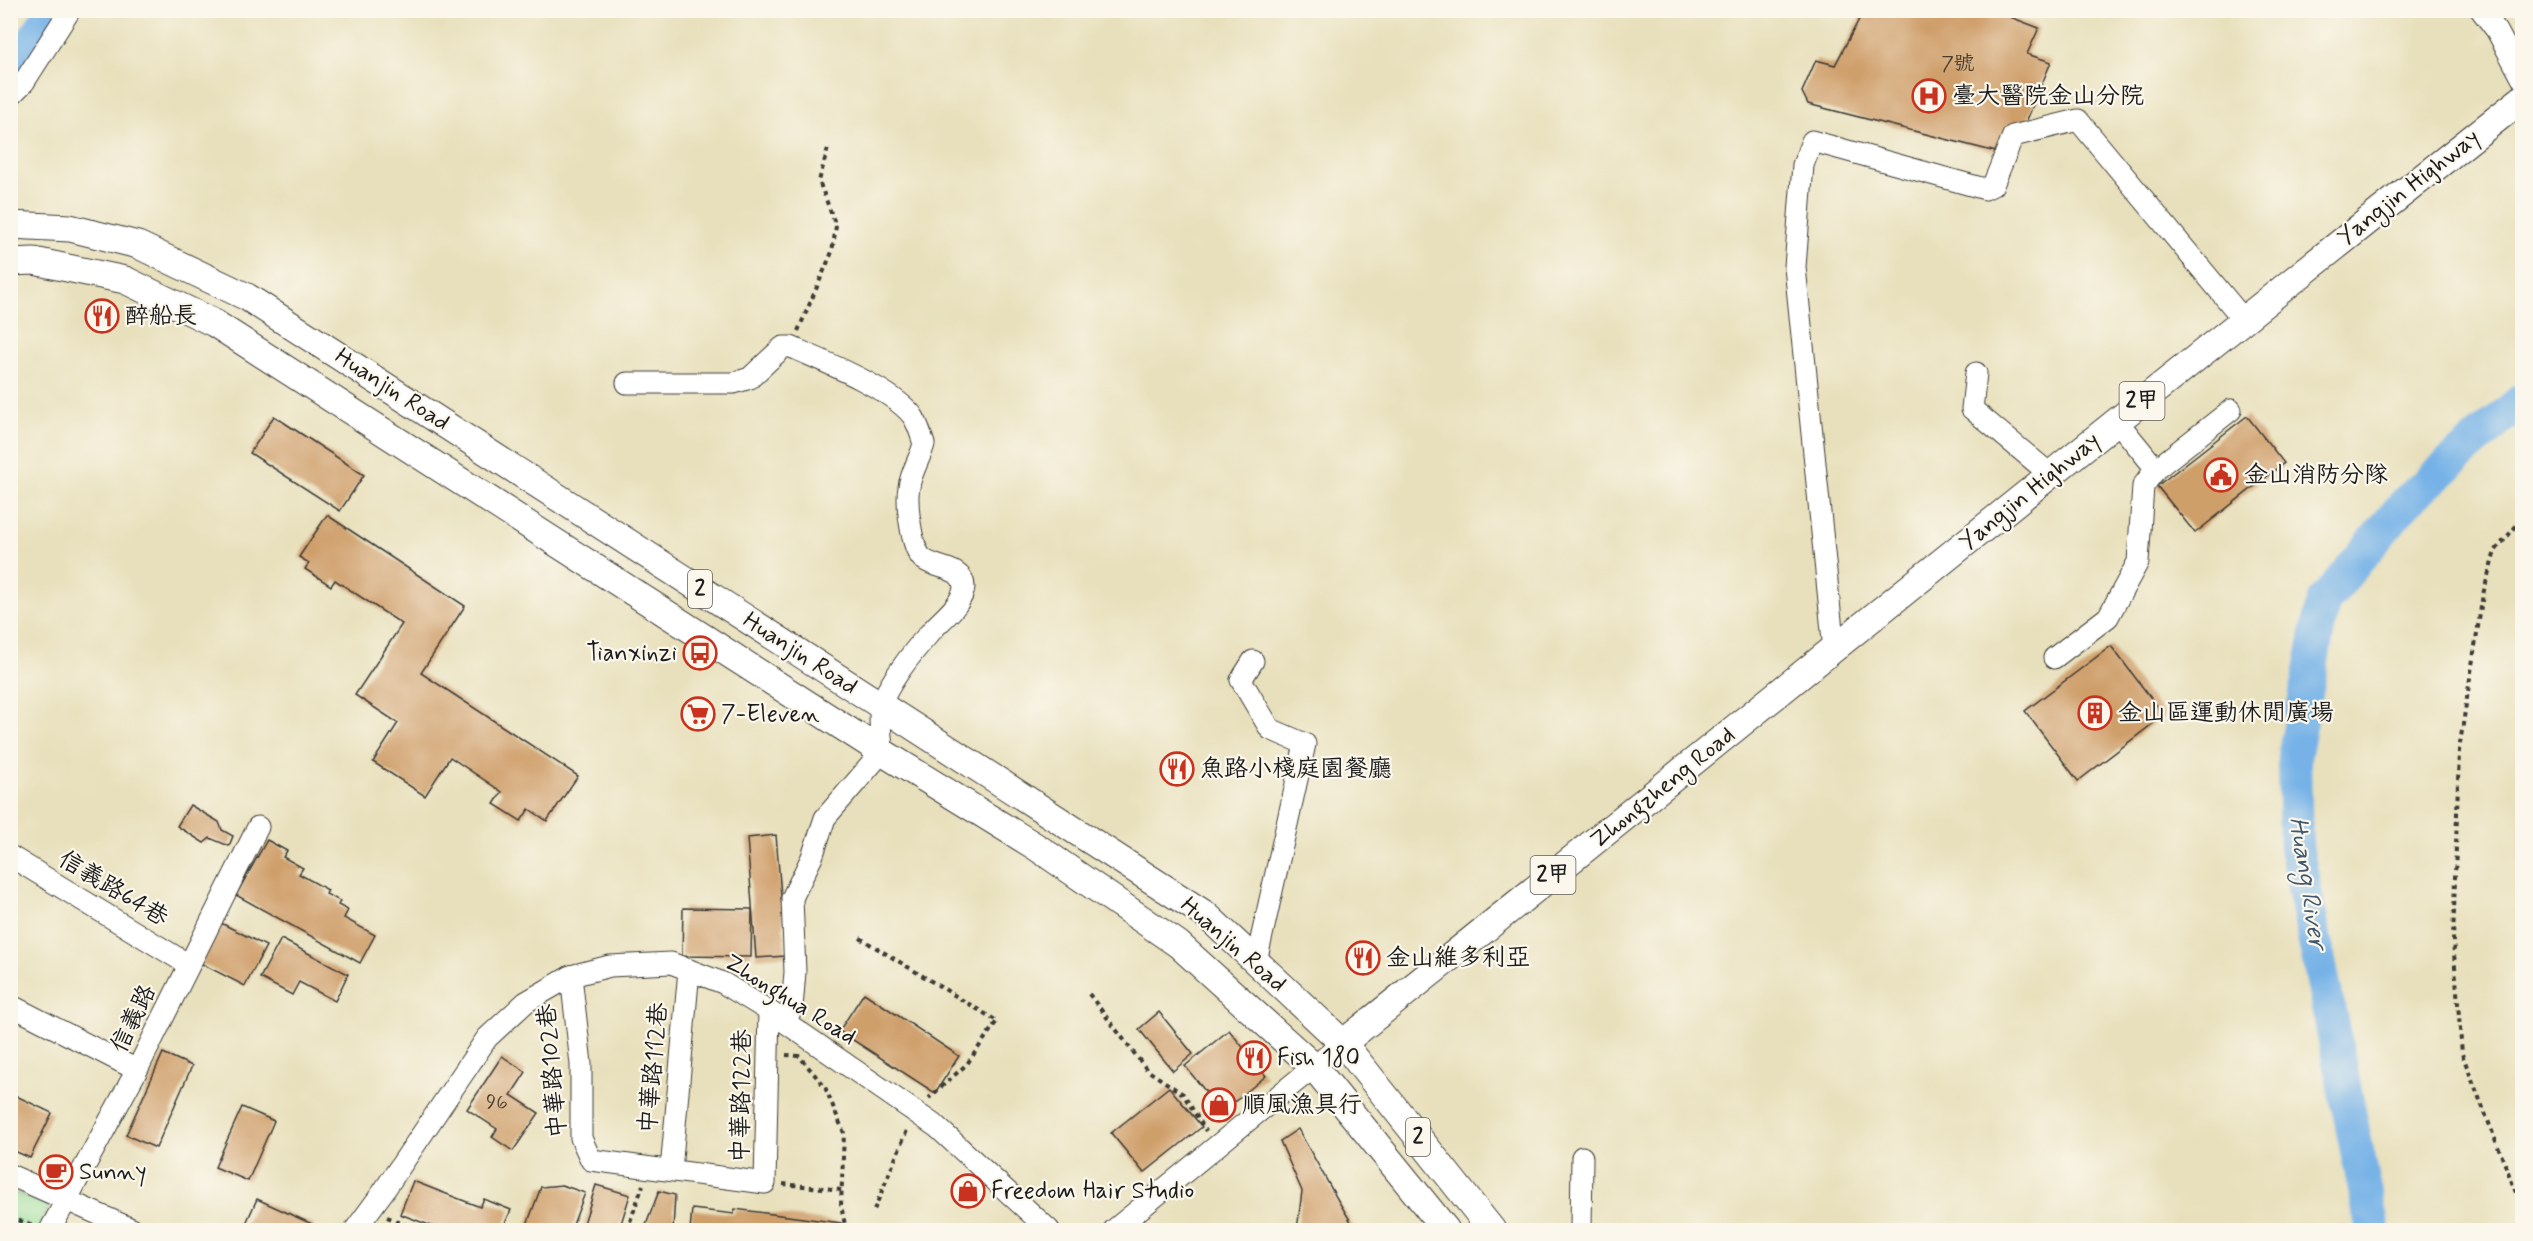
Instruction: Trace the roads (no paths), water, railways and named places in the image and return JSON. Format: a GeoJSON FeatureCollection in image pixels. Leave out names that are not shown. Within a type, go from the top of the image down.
{"type":"FeatureCollection","features":[{"type":"Feature","properties":{"kind":"main road","name":"Yangjin Highway"},"geometry":{"type":"LineString","coordinates":[[1764,707],[2243,319],[2523,99]]}},
{"type":"Feature","properties":{"kind":"main road","name":"Huanjin Road"},"geometry":{"type":"LineString","coordinates":[[10,225],[70,228],[138,245],[248,297],[1206,915],[1343,1043],[1492,1230]]}},
{"type":"Feature","properties":{"kind":"main road","name":"Huanjin Road"},"geometry":{"type":"LineString","coordinates":[[10,262],[34,261],[125,280],[214,323],[882,752],[1038,848],[1178,944],[1314,1067],[1446,1230]]}},
{"type":"Feature","properties":{"kind":"main road","name":"Zhongzheng Road"},"geometry":{"type":"LineString","coordinates":[[1343,1043],[1764,707]]}},
{"type":"Feature","properties":{"kind":"street"},"geometry":{"type":"LineString","coordinates":[[10,96],[30,73],[70,10]]}},
{"type":"Feature","properties":{"kind":"street"},"geometry":{"type":"LineString","coordinates":[[2481,10],[2497,31],[2523,78]]}},
{"type":"Feature","properties":{"kind":"street"},"geometry":{"type":"LineString","coordinates":[[1834,650],[1795,267],[1803,165],[1812,141],[1985,189],[1993,185],[2013,136],[2078,120],[2243,319]]}},
{"type":"Feature","properties":{"kind":"street"},"geometry":{"type":"LineString","coordinates":[[627,383],[734,383],[750,378],[783,347],[791,347],[842,369],[912,414],[924,444],[908,490],[911,532],[920,557],[929,564],[953,571],[962,579],[964,588],[960,598],[898,674],[881,706],[882,752]]}},
{"type":"Feature","properties":{"kind":"street"},"geometry":{"type":"LineString","coordinates":[[1976,373],[1972,409],[2051,475]]}},
{"type":"Feature","properties":{"kind":"street"},"geometry":{"type":"LineString","coordinates":[[2054,658],[2108,617],[2138,562],[2143,486],[2156,469],[2231,411]]}},
{"type":"Feature","properties":{"kind":"street"},"geometry":{"type":"LineString","coordinates":[[2117,421],[2156,469]]}},
{"type":"Feature","properties":{"kind":"street"},"geometry":{"type":"LineString","coordinates":[[1253,662],[1241,680],[1270,729],[1305,744],[1256,962]]}},
{"type":"Feature","properties":{"kind":"street","name":"中華路122巷"},"geometry":{"type":"LineString","coordinates":[[671,1170],[765,1183],[768,1052],[777,1016],[792,1008],[795,972],[792,898],[812,857],[825,818],[882,752]]}},
{"type":"Feature","properties":{"kind":"street","name":"信義路"},"geometry":{"type":"LineString","coordinates":[[50,1230],[137,1070],[258,826]]}},
{"type":"Feature","properties":{"kind":"street","name":"信義路64巷"},"geometry":{"type":"LineString","coordinates":[[10,856],[189,965]]}},
{"type":"Feature","properties":{"kind":"street","name":"Zhonghua Road"},"geometry":{"type":"LineString","coordinates":[[355,1230],[487,1038],[525,1002],[571,976],[610,966],[671,963],[723,983],[777,1016],[937,1127],[1049,1230]]}},
{"type":"Feature","properties":{"kind":"street","name":"中華路112巷"},"geometry":{"type":"LineString","coordinates":[[671,1170],[689,970]]}},
{"type":"Feature","properties":{"kind":"street","name":"中華路102巷"},"geometry":{"type":"LineString","coordinates":[[571,976],[581,1064],[580,1138],[591,1160],[671,1170]]}},
{"type":"Feature","properties":{"kind":"street"},"geometry":{"type":"LineString","coordinates":[[10,1005],[137,1070]]}},
{"type":"Feature","properties":{"kind":"street","name":"Zhongzheng Road"},"geometry":{"type":"LineString","coordinates":[[1114,1230],[1343,1043]]}},
{"type":"Feature","properties":{"kind":"street"},"geometry":{"type":"LineString","coordinates":[[1581,1230],[1582,1158]]}},
{"type":"Feature","properties":{"kind":"street"},"geometry":{"type":"LineString","coordinates":[[10,1175],[134,1230]]}},
{"type":"Feature","properties":{"kind":"waterway"},"geometry":{"type":"LineString","coordinates":[[10,77],[53,10]]}},
{"type":"Feature","properties":{"kind":"waterway","name":"Huang River"},"geometry":{"type":"LineString","coordinates":[[2373,1230],[2296,847],[2294,758],[2323,602],[2406,502],[2522,400]]}},
{"type":"Feature","properties":{"kind":"place","name":"臺大醫院金山分院"},"geometry":{"type":"Point","coordinates":[1929,96]}},
{"type":"Feature","properties":{"kind":"place","name":"醉船長"},"geometry":{"type":"Point","coordinates":[102,316]}},
{"type":"Feature","properties":{"kind":"place","name":"金山消防分隊"},"geometry":{"type":"Point","coordinates":[2221,475]}},
{"type":"Feature","properties":{"kind":"place","name":"Tianxinzi"},"geometry":{"type":"Point","coordinates":[700,653]}},
{"type":"Feature","properties":{"kind":"place","name":"金山區運動休閒廣場"},"geometry":{"type":"Point","coordinates":[2095,713]}},
{"type":"Feature","properties":{"kind":"place","name":"7-Eleven"},"geometry":{"type":"Point","coordinates":[698,714]}},
{"type":"Feature","properties":{"kind":"place","name":"魚路小棧庭園餐廳"},"geometry":{"type":"Point","coordinates":[1177,769]}},
{"type":"Feature","properties":{"kind":"place","name":"金山維多利亞"},"geometry":{"type":"Point","coordinates":[1363,958]}},
{"type":"Feature","properties":{"kind":"place","name":"Fish 180"},"geometry":{"type":"Point","coordinates":[1254,1058]}},
{"type":"Feature","properties":{"kind":"place","name":"順風漁具行"},"geometry":{"type":"Point","coordinates":[1219,1105]}},
{"type":"Feature","properties":{"kind":"place","name":"Sunny"},"geometry":{"type":"Point","coordinates":[56,1172]}},
{"type":"Feature","properties":{"kind":"place","name":"Freedom Hair Studio"},"geometry":{"type":"Point","coordinates":[968,1191]}}]}
